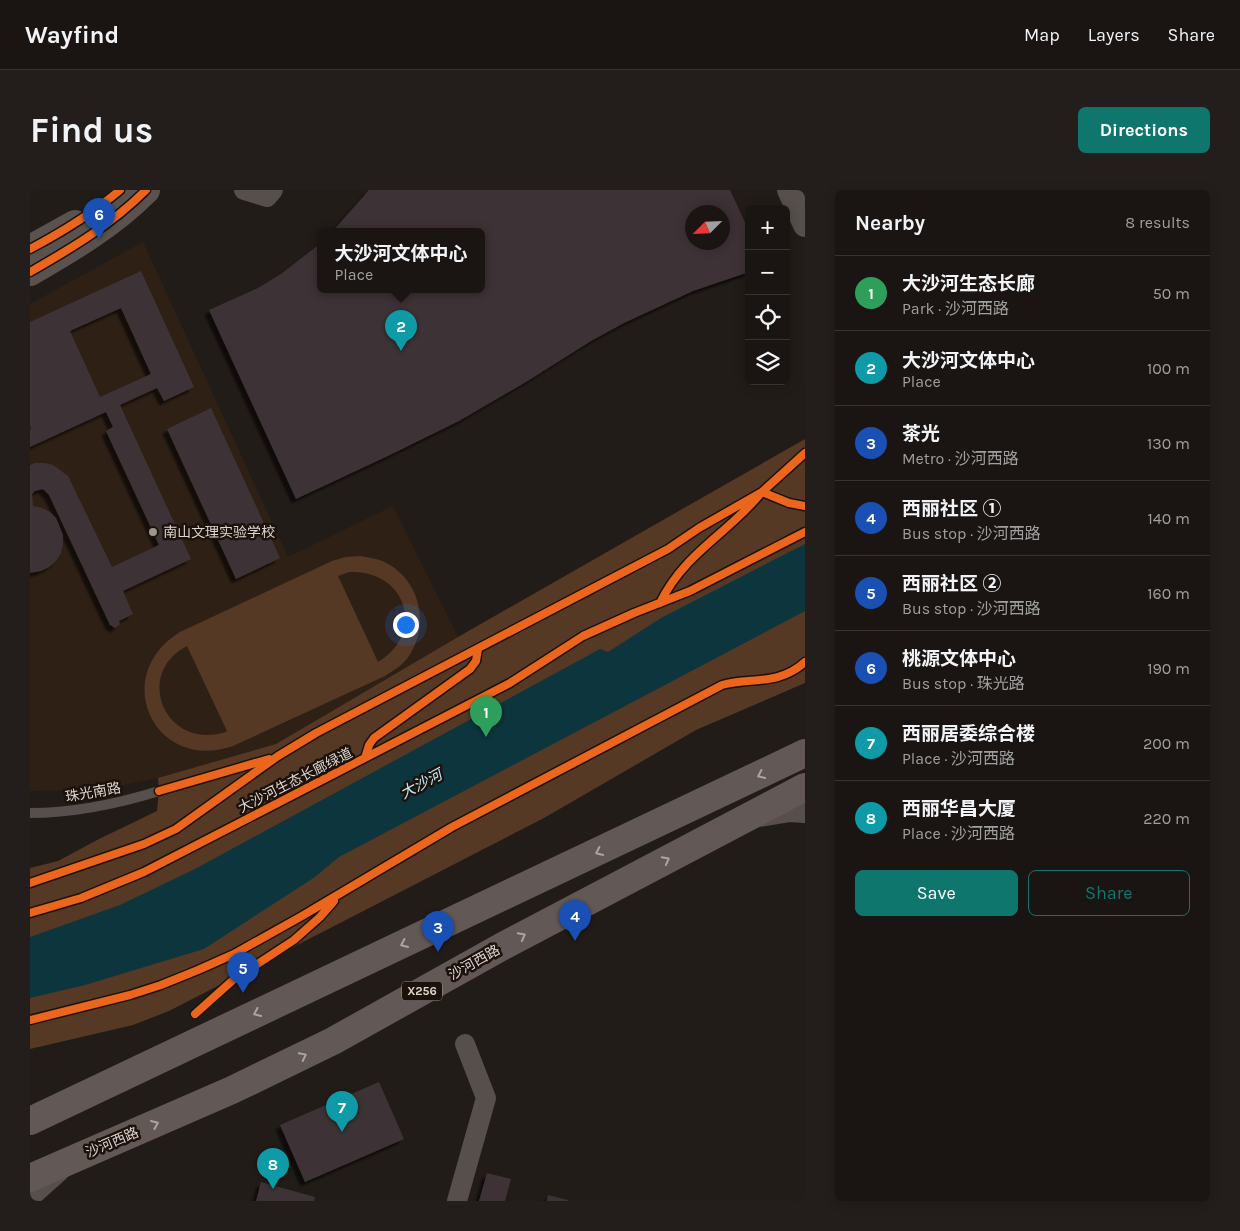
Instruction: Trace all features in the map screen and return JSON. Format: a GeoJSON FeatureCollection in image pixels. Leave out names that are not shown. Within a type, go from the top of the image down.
{"type":"FeatureCollection","features":[{"type":"Feature","properties":{"kind":"main road"},"geometry":{"type":"LineString","coordinates":[[30,250],[70,227],[104,204],[120,190]]}},
{"type":"Feature","properties":{"kind":"main road"},"geometry":{"type":"LineString","coordinates":[[30,272],[77,245],[108,224],[146,190]]}},
{"type":"Feature","properties":{"kind":"main road"},"geometry":{"type":"LineString","coordinates":[[30,1121],[805,753]]}},
{"type":"Feature","properties":{"kind":"main road","name":"沙河西路"},"geometry":{"type":"LineString","coordinates":[[30,1178],[232,1090],[333,1041],[502,946],[805,787]]}},
{"type":"Feature","properties":{"kind":"street"},"geometry":{"type":"LineString","coordinates":[[244,190],[267,197],[273,190]]}},
{"type":"Feature","properties":{"kind":"street"},"geometry":{"type":"LineString","coordinates":[[789,190],[805,225]]}},
{"type":"Feature","properties":{"kind":"street"},"geometry":{"type":"LineString","coordinates":[[747,817],[790,810],[805,811]]}},
{"type":"Feature","properties":{"kind":"street"},"geometry":{"type":"LineString","coordinates":[[456,1201],[486,1098],[465,1044]]}},
{"type":"Feature","properties":{"kind":"street"},"geometry":{"type":"LineString","coordinates":[[30,1195],[73,1158]]}},
{"type":"Feature","properties":{"kind":"lane","name":"珠光南路"},"geometry":{"type":"LineString","coordinates":[[30,813],[82,810],[159,791]]}},
{"type":"Feature","properties":{"kind":"shaded area","name":"南山文理实验学校"},"geometry":{"type":"Polygon","coordinates":[[[143,242],[288,557],[393,506],[458,637],[276,744],[158,778],[99,790],[30,791],[30,304],[143,242]]]}},
{"type":"Feature","properties":{"kind":"shaded area"},"geometry":{"type":"Polygon","coordinates":[[[805,439],[805,683],[696,730],[544,818],[169,1011],[133,1025],[30,1049],[30,868],[58,861],[157,811],[158,778],[276,744],[458,637],[805,439]]]}},
{"type":"Feature","properties":{"kind":"shaded area"},"geometry":{"type":"Polygon","coordinates":[[[361,556],[383,561],[401,573],[409,583],[419,606],[420,619],[419,632],[415,644],[404,662],[385,676],[233,746],[205,751],[181,746],[163,733],[150,716],[145,695],[147,672],[159,651],[180,632],[332,561],[346,557],[361,556]],[[349,572],[338,576],[378,662],[393,650],[402,635],[405,620],[403,605],[396,592],[384,581],[369,574],[349,572]],[[187,646],[171,659],[162,674],[160,691],[163,707],[173,721],[187,731],[205,735],[226,732],[227,731],[187,646]]]}},
{"type":"Feature","properties":{"kind":"water","name":"大沙河"},"geometry":{"type":"Polygon","coordinates":[[[805,544],[805,611],[339,857],[315,877],[204,949],[85,985],[30,998],[30,937],[120,905],[195,869],[600,649],[608,652],[661,618],[805,544]]]}},
{"type":"Feature","properties":{"kind":"building"},"geometry":{"type":"Polygon","coordinates":[[[369,190],[730,190],[745,222],[745,273],[693,291],[624,323],[459,421],[296,499],[209,310],[258,288],[281,274],[317,246],[317,293],[485,293],[485,228],[336,228],[369,190]]]}},
{"type":"Feature","properties":{"kind":"building"},"geometry":{"type":"Polygon","coordinates":[[[141,271],[194,387],[164,401],[157,388],[120,405],[191,559],[123,591],[133,614],[119,621],[120,624],[115,628],[110,625],[49,495],[43,489],[32,494],[33,506],[50,512],[56,518],[63,535],[63,544],[61,553],[56,561],[41,571],[30,573],[30,465],[35,463],[53,465],[68,476],[112,567],[159,545],[106,431],[113,427],[106,412],[30,447],[30,322],[141,271]],[[121,308],[70,331],[100,397],[151,374],[121,308]]]}},
{"type":"Feature","properties":{"kind":"building"},"geometry":{"type":"Polygon","coordinates":[[[211,408],[280,558],[236,579],[167,429],[211,408]]]}},
{"type":"Feature","properties":{"kind":"building"},"geometry":{"type":"Polygon","coordinates":[[[379,1082],[404,1139],[305,1182],[280,1125],[379,1082]]]}},
{"type":"Feature","properties":{"kind":"building"},"geometry":{"type":"Polygon","coordinates":[[[487,1173],[511,1179],[505,1201],[479,1201],[487,1173]]]}},
{"type":"Feature","properties":{"kind":"building"},"geometry":{"type":"Polygon","coordinates":[[[261,1182],[315,1197],[314,1201],[256,1201],[261,1182]]]}},
{"type":"Feature","properties":{"kind":"building"},"geometry":{"type":"Polygon","coordinates":[[[548,1195],[568,1200],[568,1201],[547,1201],[548,1195]]]}},
{"type":"Feature","properties":{"kind":"cycle path"},"geometry":{"type":"LineString","coordinates":[[30,249],[99,207],[120,190]]}},
{"type":"Feature","properties":{"kind":"cycle path"},"geometry":{"type":"LineString","coordinates":[[30,272],[105,225],[146,190]]}},
{"type":"Feature","properties":{"kind":"cycle path"},"geometry":{"type":"LineString","coordinates":[[30,883],[144,844],[176,829],[278,756],[316,733],[668,549],[699,528],[762,492],[805,453]]}},
{"type":"Feature","properties":{"kind":"cycle path"},"geometry":{"type":"LineString","coordinates":[[660,603],[670,585],[682,570],[749,507],[762,492],[789,503],[805,506]]}},
{"type":"Feature","properties":{"kind":"cycle path","name":"大沙河生态长廊绿道"},"geometry":{"type":"LineString","coordinates":[[30,913],[81,898],[144,872],[510,683],[583,636],[690,591],[805,532]]}},
{"type":"Feature","properties":{"kind":"cycle path"},"geometry":{"type":"LineString","coordinates":[[365,758],[369,745],[374,738],[470,669],[476,661],[478,649]]}},
{"type":"Feature","properties":{"kind":"cycle path"},"geometry":{"type":"LineString","coordinates":[[30,1020],[130,995],[161,985],[234,954],[452,827],[722,685],[775,678],[795,670],[805,662]]}},
{"type":"Feature","properties":{"kind":"cycle path"},"geometry":{"type":"LineString","coordinates":[[159,791],[269,759]]}},
{"type":"Feature","properties":{"kind":"cycle path"},"geometry":{"type":"LineString","coordinates":[[195,1014],[233,980],[294,940],[320,917],[334,901]]}},
{"type":"Feature","properties":{"kind":"place","name":"桃源文体中心"},"geometry":{"type":"Point","coordinates":[99,239]}},
{"type":"Feature","properties":{"kind":"place","name":"大沙河文体中心"},"geometry":{"type":"Point","coordinates":[401,351]}},
{"type":"Feature","properties":{"kind":"place","name":"南山文理实验学校"},"geometry":{"type":"Point","coordinates":[153,532]}},
{"type":"Feature","properties":{"kind":"place","name":"大沙河生态长廊"},"geometry":{"type":"Point","coordinates":[486,737]}},
{"type":"Feature","properties":{"kind":"place","name":"西丽社区 ①"},"geometry":{"type":"Point","coordinates":[575,941]}},
{"type":"Feature","properties":{"kind":"place","name":"茶光"},"geometry":{"type":"Point","coordinates":[438,952]}},
{"type":"Feature","properties":{"kind":"place","name":"西丽社区 ②"},"geometry":{"type":"Point","coordinates":[243,993]}},
{"type":"Feature","properties":{"kind":"place","name":"西丽居委综合楼"},"geometry":{"type":"Point","coordinates":[342,1132]}},
{"type":"Feature","properties":{"kind":"place","name":"西丽华昌大厦"},"geometry":{"type":"Point","coordinates":[273,1189]}}]}
